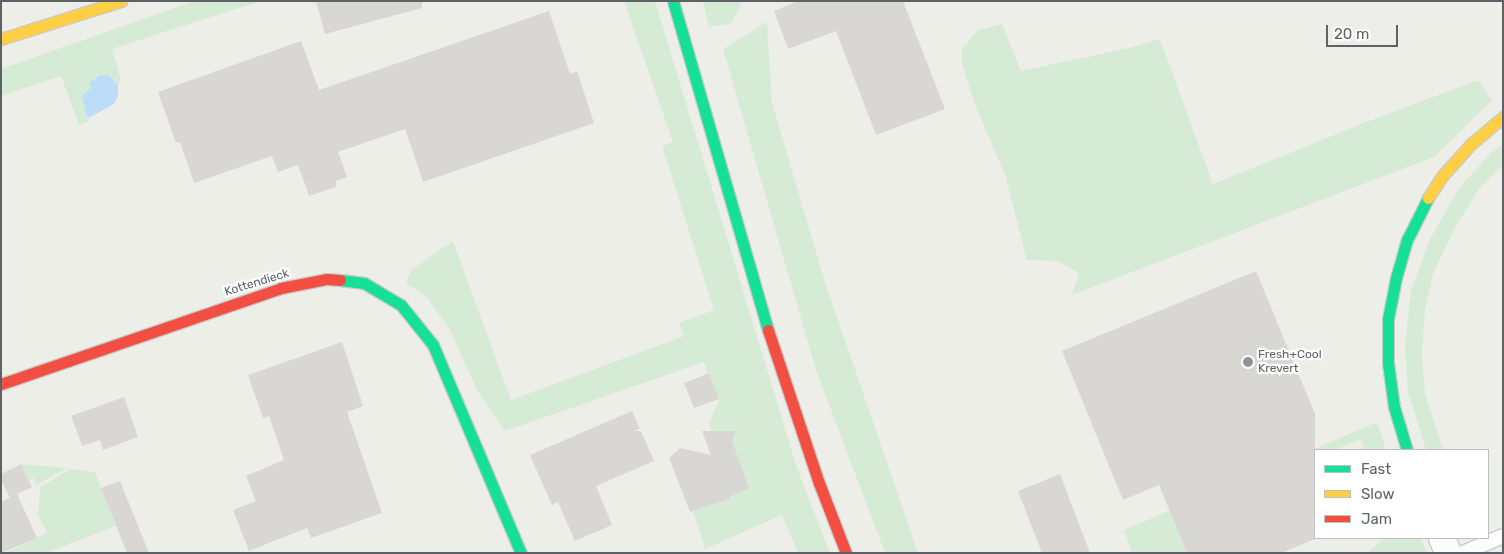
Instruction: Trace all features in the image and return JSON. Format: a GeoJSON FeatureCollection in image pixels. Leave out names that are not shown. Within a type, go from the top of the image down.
{"type":"FeatureCollection","features":[{"type":"Feature","properties":{"kind":"street"},"geometry":{"type":"LineString","coordinates":[[1,39],[121,1]]}},
{"type":"Feature","properties":{"kind":"street"},"geometry":{"type":"LineString","coordinates":[[673,1],[762,312],[819,483],[846,553]]}},
{"type":"Feature","properties":{"kind":"street"},"geometry":{"type":"LineString","coordinates":[[1407,449],[1394,408],[1388,364],[1388,319],[1396,278],[1407,240],[1420,210],[1443,175],[1471,144],[1503,118]]}},
{"type":"Feature","properties":{"kind":"street","name":"Kottendieck"},"geometry":{"type":"LineString","coordinates":[[1,384],[282,288],[326,279],[364,283],[401,305],[433,345],[521,553]]}},
{"type":"Feature","properties":{"kind":"street"},"geometry":{"type":"LineString","coordinates":[[1442,539],[1448,553]]}},
{"type":"Feature","properties":{"kind":"lane"},"geometry":{"type":"LineString","coordinates":[[1463,553],[1503,536]]}},
{"type":"Feature","properties":{"kind":"green space"},"geometry":{"type":"Polygon","coordinates":[[[194,1],[261,1],[112,49],[121,80],[118,85],[109,75],[82,96],[86,115],[90,121],[79,125],[61,76],[1,96],[1,69],[194,1]]]}},
{"type":"Feature","properties":{"kind":"green space"},"geometry":{"type":"Polygon","coordinates":[[[624,1],[655,1],[797,468],[830,553],[798,553],[782,515],[705,549],[693,511],[730,499],[731,496],[709,424],[719,399],[704,362],[505,431],[477,390],[450,330],[426,296],[406,283],[411,270],[453,241],[511,400],[684,336],[679,323],[714,310],[662,146],[673,142],[624,1]]]}},
{"type":"Feature","properties":{"kind":"green space"},"geometry":{"type":"Polygon","coordinates":[[[703,1],[741,1],[740,9],[730,24],[709,27],[703,1]]]}},
{"type":"Feature","properties":{"kind":"green space"},"geometry":{"type":"Polygon","coordinates":[[[767,22],[772,103],[825,282],[918,553],[885,553],[816,370],[723,49],[767,22]]]}},
{"type":"Feature","properties":{"kind":"green space"},"geometry":{"type":"Polygon","coordinates":[[[1002,24],[1021,71],[1129,48],[1160,39],[1213,184],[1366,122],[1478,80],[1492,100],[1434,157],[1072,295],[1079,273],[1057,261],[1027,260],[1005,175],[975,105],[962,64],[962,49],[978,30],[1002,24]]]}},
{"type":"Feature","properties":{"kind":"green space"},"geometry":{"type":"Polygon","coordinates":[[[1503,144],[1503,165],[1479,189],[1456,226],[1434,271],[1425,310],[1422,356],[1425,393],[1443,449],[1426,449],[1408,392],[1405,343],[1411,290],[1430,239],[1459,188],[1491,153],[1503,144]]]}},
{"type":"Feature","properties":{"kind":"green space"},"geometry":{"type":"Polygon","coordinates":[[[1377,422],[1386,449],[1365,449],[1361,439],[1337,449],[1314,449],[1314,459],[1173,518],[1187,553],[1132,553],[1124,530],[1377,422]]]}},
{"type":"Feature","properties":{"kind":"green space"},"geometry":{"type":"Polygon","coordinates":[[[21,464],[67,468],[36,485],[34,478],[29,480],[21,464]]]}},
{"type":"Feature","properties":{"kind":"green space"},"geometry":{"type":"Polygon","coordinates":[[[71,469],[95,472],[116,526],[46,553],[6,553],[47,532],[38,515],[40,487],[71,469]]]}},
{"type":"Feature","properties":{"kind":"green space"},"geometry":{"type":"Polygon","coordinates":[[[1384,539],[1421,539],[1427,553],[1367,553],[1384,539]]]}},
{"type":"Feature","properties":{"kind":"water"},"geometry":{"type":"Polygon","coordinates":[[[109,75],[118,85],[118,96],[114,104],[89,118],[86,115],[82,96],[91,88],[89,83],[99,76],[109,75]]]}},
{"type":"Feature","properties":{"kind":"building"},"geometry":{"type":"Polygon","coordinates":[[[316,1],[422,1],[422,8],[325,34],[316,1]]]}},
{"type":"Feature","properties":{"kind":"building"},"geometry":{"type":"Polygon","coordinates":[[[798,1],[903,1],[945,109],[876,135],[836,31],[788,49],[774,11],[798,1]]]}},
{"type":"Feature","properties":{"kind":"building"},"geometry":{"type":"Polygon","coordinates":[[[549,11],[570,74],[577,71],[594,123],[423,182],[405,129],[338,152],[347,177],[336,181],[336,187],[309,196],[298,165],[278,172],[272,156],[194,183],[180,142],[176,143],[158,92],[301,41],[319,90],[549,11]]]}},
{"type":"Feature","properties":{"kind":"building"},"geometry":{"type":"Polygon","coordinates":[[[1256,271],[1315,414],[1315,539],[1281,553],[1187,553],[1159,485],[1123,500],[1062,351],[1256,271]]]}},
{"type":"Feature","properties":{"kind":"building"},"geometry":{"type":"Polygon","coordinates":[[[342,342],[363,406],[347,412],[382,513],[311,538],[307,528],[249,551],[233,510],[256,501],[246,476],[284,460],[269,416],[263,418],[248,375],[342,342]]]}},
{"type":"Feature","properties":{"kind":"building"},"geometry":{"type":"Polygon","coordinates":[[[709,373],[719,399],[694,408],[684,383],[709,373]]]}},
{"type":"Feature","properties":{"kind":"building"},"geometry":{"type":"Polygon","coordinates":[[[124,397],[138,437],[103,450],[100,440],[82,446],[71,416],[124,397]]]}},
{"type":"Feature","properties":{"kind":"building"},"geometry":{"type":"Polygon","coordinates":[[[632,411],[640,429],[633,431],[641,431],[654,461],[596,486],[612,525],[575,541],[558,502],[552,505],[530,455],[632,411]]]}},
{"type":"Feature","properties":{"kind":"building"},"geometry":{"type":"Polygon","coordinates":[[[702,431],[736,431],[732,441],[749,489],[731,496],[730,499],[690,512],[669,458],[680,448],[711,455],[702,431]]]}},
{"type":"Feature","properties":{"kind":"building"},"geometry":{"type":"Polygon","coordinates":[[[21,464],[32,487],[17,494],[37,538],[1,553],[1,502],[10,498],[1,480],[1,474],[21,464]]]}},
{"type":"Feature","properties":{"kind":"building"},"geometry":{"type":"Polygon","coordinates":[[[1060,474],[1090,553],[1042,553],[1018,491],[1060,474]]]}},
{"type":"Feature","properties":{"kind":"building"},"geometry":{"type":"Polygon","coordinates":[[[120,481],[149,553],[127,553],[101,488],[120,481]]]}},
{"type":"Feature","properties":{"kind":"traffic: fast"},"geometry":{"type":"LineString","coordinates":[[673,1],[768,330]]}},
{"type":"Feature","properties":{"kind":"traffic: fast"},"geometry":{"type":"LineString","coordinates":[[1407,449],[1394,407],[1388,363],[1388,319],[1396,278],[1407,240],[1428,198]]}},
{"type":"Feature","properties":{"kind":"traffic: fast"},"geometry":{"type":"LineString","coordinates":[[340,280],[364,283],[401,305],[433,345],[521,553]]}},
{"type":"Feature","properties":{"kind":"traffic: slow"},"geometry":{"type":"LineString","coordinates":[[1,39],[121,1]]}},
{"type":"Feature","properties":{"kind":"traffic: slow"},"geometry":{"type":"LineString","coordinates":[[1428,198],[1443,175],[1471,144],[1503,117]]}},
{"type":"Feature","properties":{"kind":"traffic: jam"},"geometry":{"type":"LineString","coordinates":[[1,384],[281,288],[327,279],[340,280]]}},
{"type":"Feature","properties":{"kind":"traffic: jam"},"geometry":{"type":"LineString","coordinates":[[768,330],[819,483],[846,553]]}},
{"type":"Feature","properties":{"kind":"place","name":"Fresh+Cool Krevert"},"geometry":{"type":"Point","coordinates":[1248,362]}}]}
